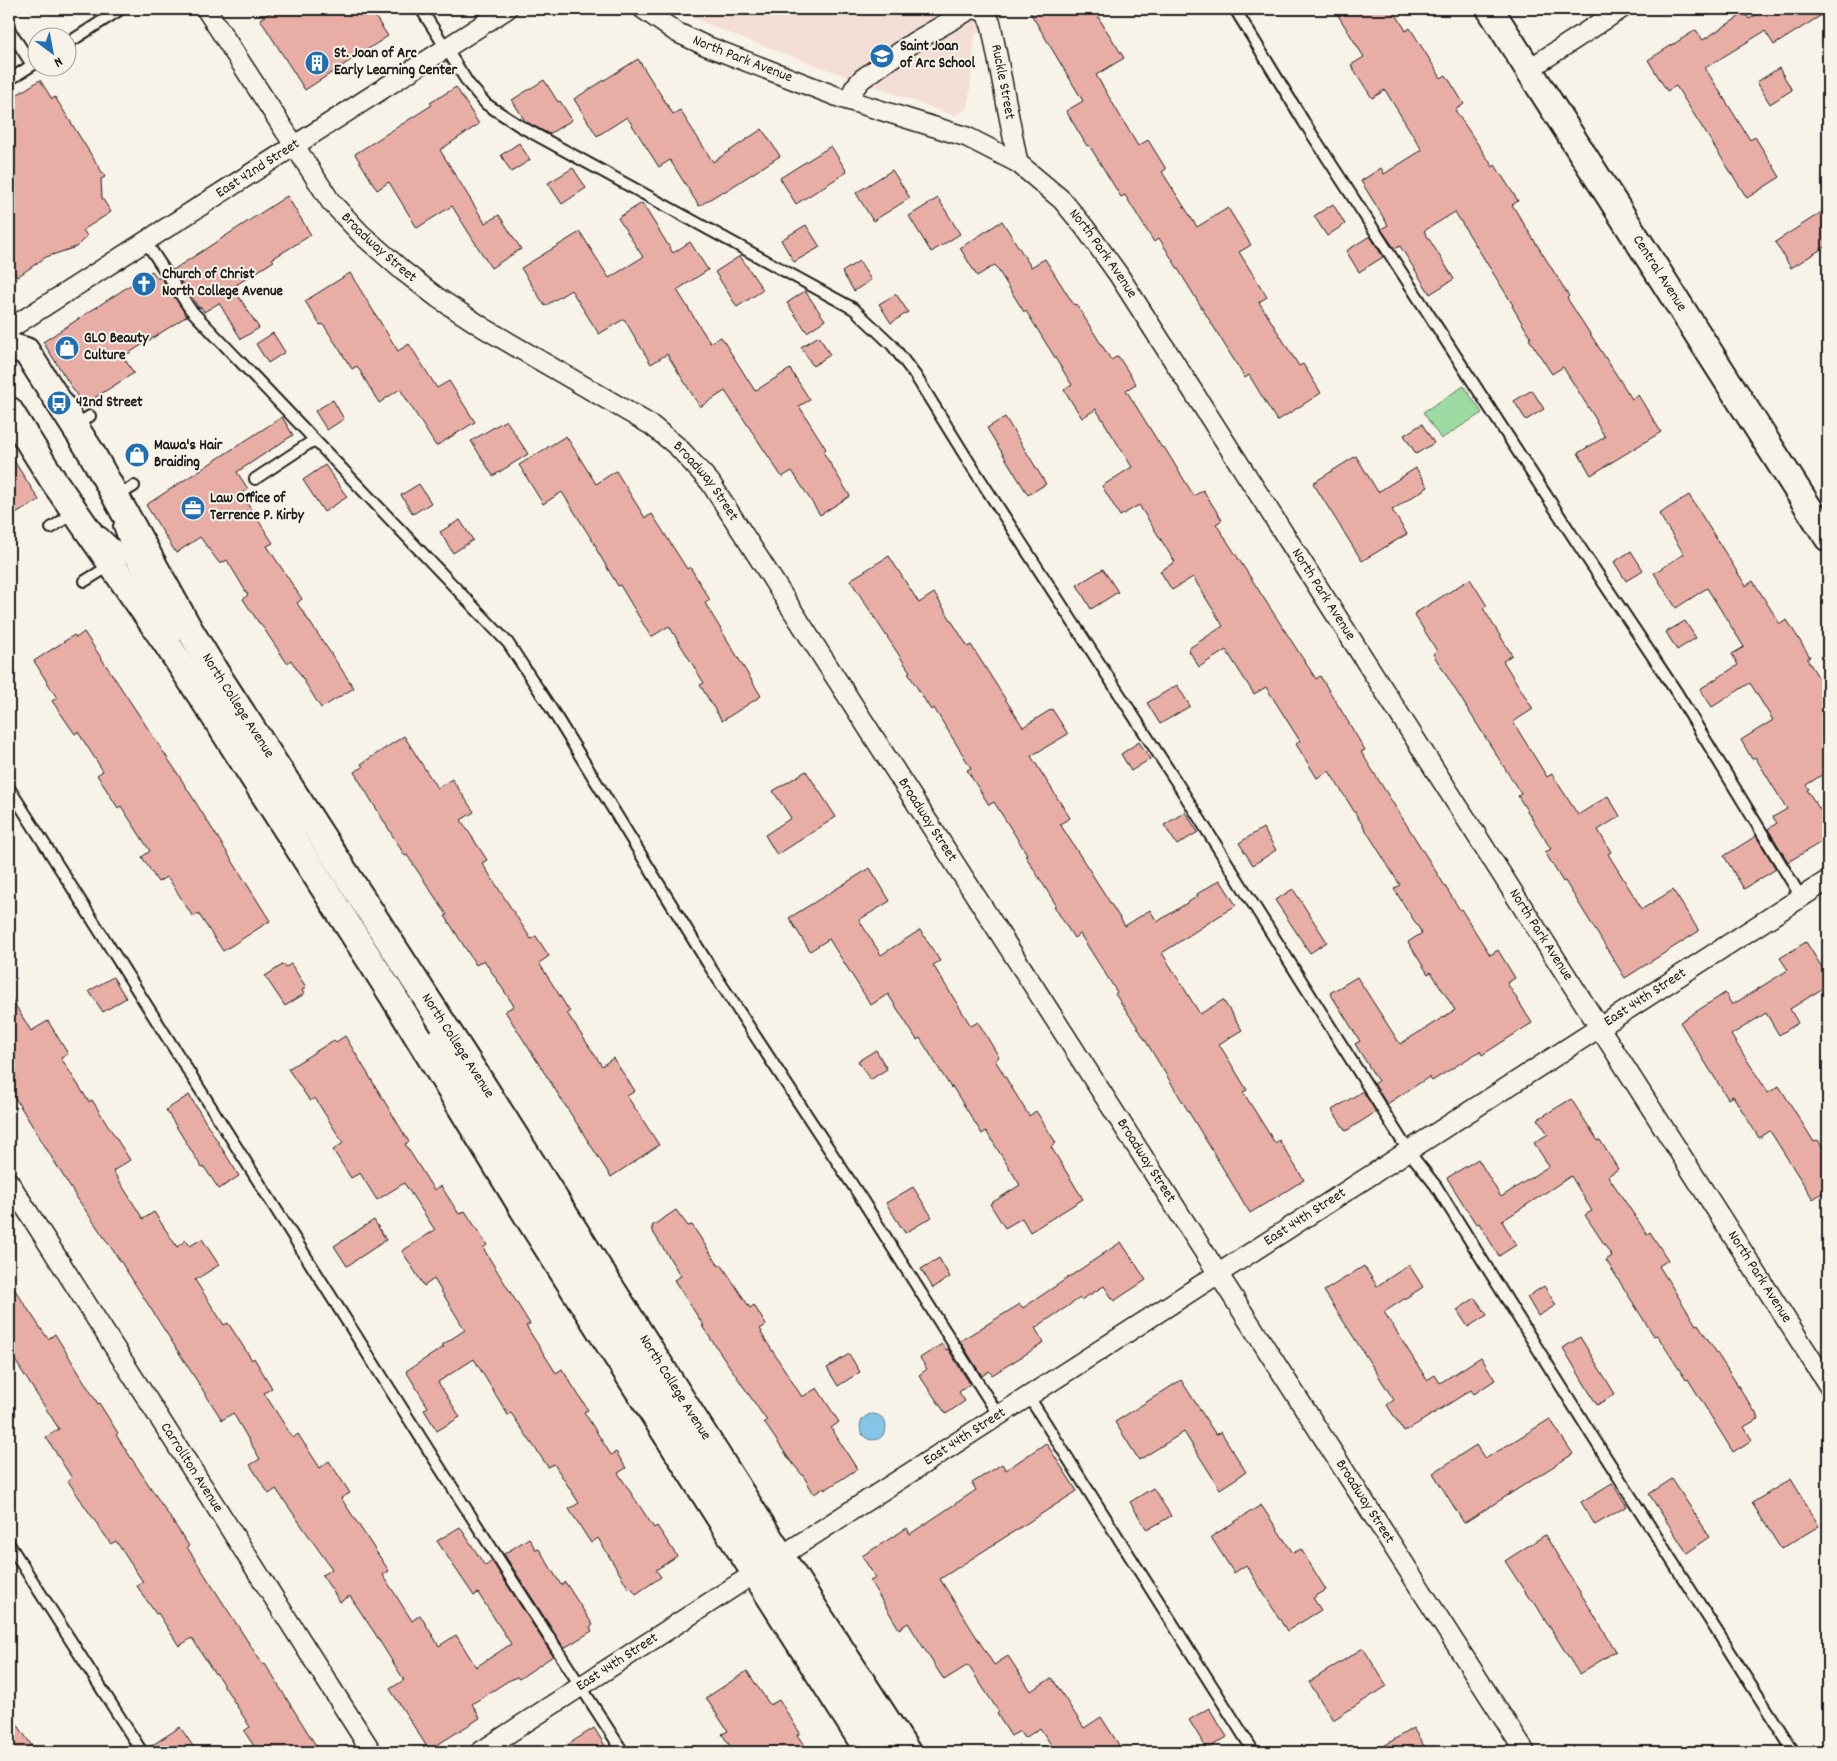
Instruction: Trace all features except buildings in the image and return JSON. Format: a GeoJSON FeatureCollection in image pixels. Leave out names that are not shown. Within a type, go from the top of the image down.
{"type":"FeatureCollection","features":[{"type":"Feature","properties":{"kind":"main road","name":"Central Avenue"},"geometry":{"type":"LineString","coordinates":[[1490,9],[1828,538]]}},
{"type":"Feature","properties":{"kind":"main road","name":"North College Avenue"},"geometry":{"type":"LineString","coordinates":[[9,346],[26,351],[82,421],[100,467],[125,492],[189,629],[204,654],[478,1078],[907,1752]]}},
{"type":"Feature","properties":{"kind":"main road","name":"North College Avenue"},"geometry":{"type":"LineString","coordinates":[[9,410],[68,502],[121,562],[167,644],[387,988],[533,1224],[869,1752]]}},
{"type":"Feature","properties":{"kind":"street","name":"Broadway Street"},"geometry":{"type":"LineString","coordinates":[[206,9],[331,202],[345,218],[403,271],[438,298],[484,328],[651,425],[678,447],[703,473],[736,520],[1525,1752]]}},
{"type":"Feature","properties":{"kind":"street","name":"East 42nd Street"},"geometry":{"type":"LineString","coordinates":[[9,329],[507,9]]}},
{"type":"Feature","properties":{"kind":"street","name":"North Park Avenue"},"geometry":{"type":"LineString","coordinates":[[643,9],[668,28],[685,37],[848,100],[967,137],[1018,163],[1062,200],[1118,274],[1828,1385]]}},
{"type":"Feature","properties":{"kind":"street"},"geometry":{"type":"LineString","coordinates":[[848,100],[862,79],[914,42],[971,9]]}},
{"type":"Feature","properties":{"kind":"street","name":"Ruckle Street"},"geometry":{"type":"LineString","coordinates":[[976,9],[985,12],[991,24],[1018,163]]}},
{"type":"Feature","properties":{"kind":"street"},"geometry":{"type":"LineString","coordinates":[[1528,69],[1621,9]]}},
{"type":"Feature","properties":{"kind":"street","name":"East 44th Street"},"geometry":{"type":"LineString","coordinates":[[781,1556],[1828,880]]}},
{"type":"Feature","properties":{"kind":"street","name":"Carrollton Avenue"},"geometry":{"type":"LineString","coordinates":[[9,1182],[372,1752]]}},
{"type":"Feature","properties":{"kind":"street","name":"East 44th Street"},"geometry":{"type":"LineString","coordinates":[[480,1752],[755,1573]]}},
{"type":"Feature","properties":{"kind":"lane"},"geometry":{"type":"LineString","coordinates":[[78,36],[122,9]]}},
{"type":"Feature","properties":{"kind":"lane"},"geometry":{"type":"LineString","coordinates":[[421,9],[468,83],[486,104],[520,126],[854,309],[892,345],[915,375],[974,470],[1179,786],[1409,1152],[1436,1186],[1591,1434],[1794,1752]]}},
{"type":"Feature","properties":{"kind":"lane"},"geometry":{"type":"LineString","coordinates":[[1235,9],[1304,122],[1577,543],[1677,693],[1801,897]]}},
{"type":"Feature","properties":{"kind":"lane"},"geometry":{"type":"LineString","coordinates":[[9,30],[28,54]]}},
{"type":"Feature","properties":{"kind":"lane"},"geometry":{"type":"LineString","coordinates":[[9,80],[28,68]]}},
{"type":"Feature","properties":{"kind":"lane"},"geometry":{"type":"LineString","coordinates":[[146,242],[190,309],[508,643],[552,710],[710,967],[861,1198],[999,1416]]}},
{"type":"Feature","properties":{"kind":"lane"},"geometry":{"type":"LineString","coordinates":[[255,479],[314,440]]}},
{"type":"Feature","properties":{"kind":"lane"},"geometry":{"type":"LineString","coordinates":[[85,581],[121,562],[100,467]]}},
{"type":"Feature","properties":{"kind":"lane"},"geometry":{"type":"LineString","coordinates":[[51,528],[68,502]]}},
{"type":"Feature","properties":{"kind":"lane","name":"North College Avenue"},"geometry":{"type":"LineString","coordinates":[[121,562],[184,644]]}},
{"type":"Feature","properties":{"kind":"lane"},"geometry":{"type":"LineString","coordinates":[[9,788],[438,1465],[623,1752]]}},
{"type":"Feature","properties":{"kind":"lane","name":"North College Avenue"},"geometry":{"type":"LineString","coordinates":[[429,1030],[888,1752]]}},
{"type":"Feature","properties":{"kind":"lane"},"geometry":{"type":"LineString","coordinates":[[1029,1397],[1254,1752]]}},
{"type":"Feature","properties":{"kind":"lane"},"geometry":{"type":"LineString","coordinates":[[9,1544],[142,1752]]}},
{"type":"Feature","properties":{"kind":"shaded area","name":"Saint Joan of Arc School"},"geometry":{"type":"Polygon","coordinates":[[[675,9],[1013,9],[975,35],[968,108],[955,116],[723,31],[675,9]]]}},
{"type":"Feature","properties":{"kind":"green space"},"geometry":{"type":"Polygon","coordinates":[[[1464,386],[1482,413],[1441,439],[1423,412],[1464,386]]]}},
{"type":"Feature","properties":{"kind":"water"},"geometry":{"type":"Polygon","coordinates":[[[873,1414],[882,1418],[886,1427],[882,1436],[873,1440],[864,1436],[860,1427],[864,1418],[873,1414]]]}},
{"type":"Feature","properties":{"kind":"place","name":"Saint Joan of Arc School"},"geometry":{"type":"Point","coordinates":[882,56]}},
{"type":"Feature","properties":{"kind":"place","name":"St. Joan of Arc Early Learning Center"},"geometry":{"type":"Point","coordinates":[317,63]}},
{"type":"Feature","properties":{"kind":"place","name":"Church of Christ North College Avenue"},"geometry":{"type":"Point","coordinates":[144,284]}},
{"type":"Feature","properties":{"kind":"place","name":"GLO Beauty Culture"},"geometry":{"type":"Point","coordinates":[67,348]}},
{"type":"Feature","properties":{"kind":"place","name":"42nd Street"},"geometry":{"type":"Point","coordinates":[59,403]}},
{"type":"Feature","properties":{"kind":"place","name":"Mawa's Hair Braiding"},"geometry":{"type":"Point","coordinates":[137,455]}},
{"type":"Feature","properties":{"kind":"place","name":"Law Office of Terrence P. Kirby"},"geometry":{"type":"Point","coordinates":[193,508]}}]}
